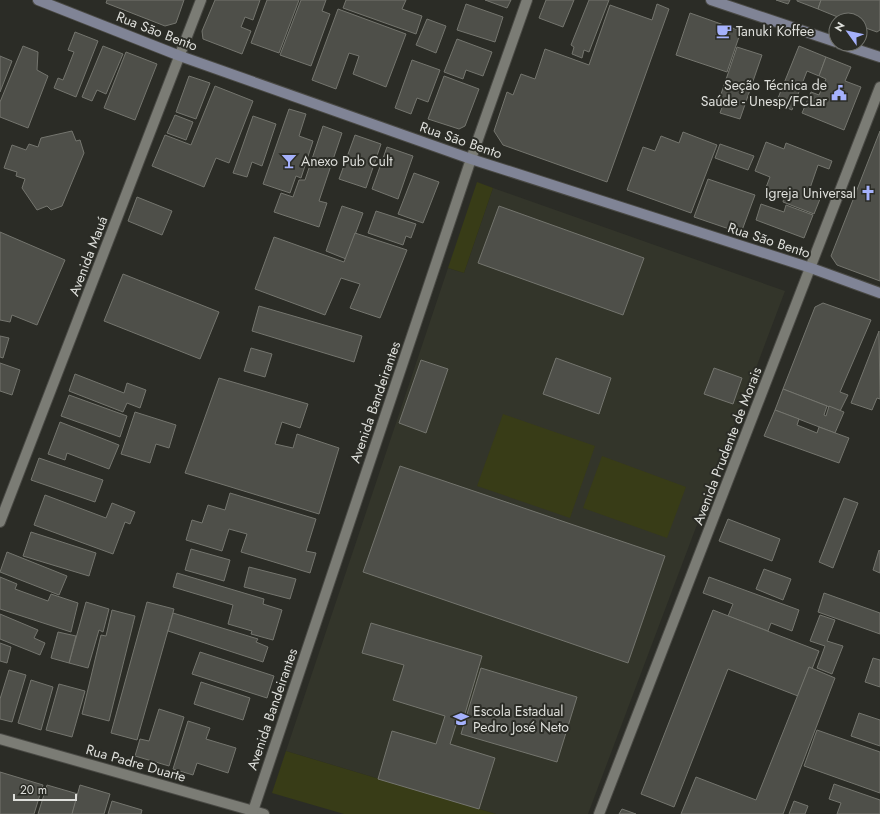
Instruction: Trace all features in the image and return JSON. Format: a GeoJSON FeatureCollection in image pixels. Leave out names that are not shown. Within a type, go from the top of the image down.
{"type":"FeatureCollection","features":[{"type":"Feature","properties":{"kind":"street","name":"Rua São Bento"},"geometry":{"type":"LineString","coordinates":[[38,0],[180,56],[472,159],[811,268],[880,293]]}},
{"type":"Feature","properties":{"kind":"street","name":"Avenida Mauá"},"geometry":{"type":"LineString","coordinates":[[0,522],[201,0]]}},
{"type":"Feature","properties":{"kind":"street","name":"Avenida Bandeirantes"},"geometry":{"type":"LineString","coordinates":[[252,812],[527,0]]}},
{"type":"Feature","properties":{"kind":"street"},"geometry":{"type":"LineString","coordinates":[[711,0],[828,39]]}},
{"type":"Feature","properties":{"kind":"street"},"geometry":{"type":"LineString","coordinates":[[863,52],[880,58]]}},
{"type":"Feature","properties":{"kind":"street","name":"Avenida Prudente de Morais"},"geometry":{"type":"LineString","coordinates":[[599,814],[880,87]]}},
{"type":"Feature","properties":{"kind":"street","name":"Rua Padre Duarte"},"geometry":{"type":"LineString","coordinates":[[0,739],[252,812],[264,814]]}},
{"type":"Feature","properties":{"kind":"shaded area"},"geometry":{"type":"Polygon","coordinates":[[[493,188],[785,291],[588,814],[496,814],[286,751],[448,268],[464,273],[493,188]]]}},
{"type":"Feature","properties":{"kind":"green space"},"geometry":{"type":"Polygon","coordinates":[[[477,182],[493,188],[464,273],[448,268],[477,182]]]}},
{"type":"Feature","properties":{"kind":"green space"},"geometry":{"type":"Polygon","coordinates":[[[503,414],[595,446],[570,518],[477,486],[503,414]]]}},
{"type":"Feature","properties":{"kind":"green space"},"geometry":{"type":"Polygon","coordinates":[[[602,456],[686,487],[667,538],[583,508],[602,456]]]}},
{"type":"Feature","properties":{"kind":"green space"},"geometry":{"type":"Polygon","coordinates":[[[286,751],[496,814],[344,814],[272,793],[286,751]]]}},
{"type":"Feature","properties":{"kind":"building"},"geometry":{"type":"Polygon","coordinates":[[[107,0],[184,0],[176,23],[165,26],[106,3],[107,0]]]}},
{"type":"Feature","properties":{"kind":"building"},"geometry":{"type":"Polygon","coordinates":[[[215,0],[260,0],[253,20],[245,17],[241,27],[251,31],[242,54],[203,39],[202,31],[215,0]]]}},
{"type":"Feature","properties":{"kind":"building"},"geometry":{"type":"Polygon","coordinates":[[[267,0],[299,0],[279,53],[251,43],[267,0]]]}},
{"type":"Feature","properties":{"kind":"building"},"geometry":{"type":"Polygon","coordinates":[[[301,0],[326,0],[322,11],[330,14],[311,66],[280,55],[301,0]]]}},
{"type":"Feature","properties":{"kind":"building"},"geometry":{"type":"Polygon","coordinates":[[[346,0],[406,0],[402,9],[422,16],[416,34],[343,8],[346,0]]]}},
{"type":"Feature","properties":{"kind":"building"},"geometry":{"type":"Polygon","coordinates":[[[485,0],[511,0],[507,8],[485,0]]]}},
{"type":"Feature","properties":{"kind":"building"},"geometry":{"type":"Polygon","coordinates":[[[546,0],[574,0],[563,27],[539,18],[546,0]]]}},
{"type":"Feature","properties":{"kind":"building"},"geometry":{"type":"Polygon","coordinates":[[[589,0],[609,0],[589,52],[584,50],[582,58],[572,54],[574,47],[571,45],[589,0]]]}},
{"type":"Feature","properties":{"kind":"building"},"geometry":{"type":"Polygon","coordinates":[[[776,0],[790,0],[788,4],[776,0]]]}},
{"type":"Feature","properties":{"kind":"building"},"geometry":{"type":"Polygon","coordinates":[[[797,0],[821,0],[818,9],[797,0]]]}},
{"type":"Feature","properties":{"kind":"building"},"geometry":{"type":"Polygon","coordinates":[[[821,0],[880,0],[880,30],[877,32],[868,29],[868,12],[828,13],[818,9],[821,0]]]}},
{"type":"Feature","properties":{"kind":"building"},"geometry":{"type":"Polygon","coordinates":[[[466,4],[503,17],[495,42],[457,30],[466,4]]]}},
{"type":"Feature","properties":{"kind":"building"},"geometry":{"type":"Polygon","coordinates":[[[657,4],[669,9],[607,182],[503,145],[494,131],[507,92],[513,95],[521,74],[535,79],[545,49],[589,65],[610,5],[652,20],[657,4]]]}},
{"type":"Feature","properties":{"kind":"building"},"geometry":{"type":"Polygon","coordinates":[[[338,9],[406,34],[386,87],[353,74],[359,56],[349,53],[336,89],[312,80],[338,9]]]}},
{"type":"Feature","properties":{"kind":"building"},"geometry":{"type":"Polygon","coordinates":[[[690,13],[741,31],[727,72],[676,55],[690,13]]]}},
{"type":"Feature","properties":{"kind":"building"},"geometry":{"type":"Polygon","coordinates":[[[427,19],[446,26],[436,53],[416,45],[427,19]]]}},
{"type":"Feature","properties":{"kind":"building"},"geometry":{"type":"Polygon","coordinates":[[[75,32],[98,41],[76,97],[54,88],[58,78],[63,80],[74,52],[68,50],[75,32]]]}},
{"type":"Feature","properties":{"kind":"building"},"geometry":{"type":"Polygon","coordinates":[[[457,39],[492,52],[483,76],[466,70],[463,79],[444,72],[457,39]]]}},
{"type":"Feature","properties":{"kind":"building"},"geometry":{"type":"Polygon","coordinates":[[[23,46],[38,52],[37,70],[48,76],[28,128],[0,117],[0,102],[23,46]]]}},
{"type":"Feature","properties":{"kind":"building"},"geometry":{"type":"Polygon","coordinates":[[[103,46],[123,54],[106,94],[97,90],[92,101],[82,97],[103,46]]]}},
{"type":"Feature","properties":{"kind":"building"},"geometry":{"type":"Polygon","coordinates":[[[799,46],[826,57],[819,76],[807,71],[792,110],[776,103],[799,46]]]}},
{"type":"Feature","properties":{"kind":"building"},"geometry":{"type":"Polygon","coordinates":[[[737,47],[762,55],[740,119],[720,113],[724,102],[719,100],[737,47]]]}},
{"type":"Feature","properties":{"kind":"building"},"geometry":{"type":"Polygon","coordinates":[[[126,52],[157,64],[135,120],[104,108],[126,52]]]}},
{"type":"Feature","properties":{"kind":"building"},"geometry":{"type":"Polygon","coordinates":[[[0,56],[12,61],[0,92],[0,56]]]}},
{"type":"Feature","properties":{"kind":"building","name":"Seção Técnica de Saúde - Unesp/FCLar"},"geometry":{"type":"Polygon","coordinates":[[[826,57],[851,67],[845,81],[861,87],[844,130],[802,113],[811,92],[819,95],[826,79],[819,76],[826,57]]]}},
{"type":"Feature","properties":{"kind":"building"},"geometry":{"type":"Polygon","coordinates":[[[412,60],[440,70],[428,102],[417,98],[411,114],[395,108],[412,60]]]}},
{"type":"Feature","properties":{"kind":"building"},"geometry":{"type":"Polygon","coordinates":[[[189,76],[210,83],[196,119],[176,112],[189,76]]]}},
{"type":"Feature","properties":{"kind":"building"},"geometry":{"type":"Polygon","coordinates":[[[444,76],[479,89],[465,126],[459,129],[428,119],[444,76]]]}},
{"type":"Feature","properties":{"kind":"building"},"geometry":{"type":"Polygon","coordinates":[[[215,86],[253,101],[229,163],[216,158],[204,187],[152,166],[165,135],[191,145],[215,86]]]}},
{"type":"Feature","properties":{"kind":"building"},"geometry":{"type":"Polygon","coordinates":[[[289,109],[306,114],[299,136],[313,141],[301,178],[296,176],[290,193],[263,184],[289,109]]]}},
{"type":"Feature","properties":{"kind":"building"},"geometry":{"type":"Polygon","coordinates":[[[175,115],[193,122],[186,140],[167,133],[175,115]]]}},
{"type":"Feature","properties":{"kind":"building"},"geometry":{"type":"Polygon","coordinates":[[[253,116],[276,124],[262,166],[252,162],[247,177],[233,173],[253,116]]]}},
{"type":"Feature","properties":{"kind":"building"},"geometry":{"type":"Polygon","coordinates":[[[323,126],[342,133],[319,201],[327,203],[319,227],[274,212],[281,193],[293,197],[299,180],[305,180],[323,126]]]}},
{"type":"Feature","properties":{"kind":"building"},"geometry":{"type":"Polygon","coordinates":[[[72,131],[76,141],[80,140],[84,153],[62,206],[51,210],[47,206],[37,210],[22,188],[25,179],[16,176],[17,172],[4,168],[12,145],[26,150],[29,144],[38,147],[41,138],[72,131]]]}},
{"type":"Feature","properties":{"kind":"building","name":"Igreja Universal"},"geometry":{"type":"Polygon","coordinates":[[[880,131],[880,281],[837,265],[831,256],[880,131]]]}},
{"type":"Feature","properties":{"kind":"building"},"geometry":{"type":"Polygon","coordinates":[[[683,132],[717,145],[691,213],[627,190],[643,147],[655,151],[661,136],[679,143],[683,132]]]}},
{"type":"Feature","properties":{"kind":"building"},"geometry":{"type":"Polygon","coordinates":[[[355,135],[381,144],[366,188],[339,179],[355,135]]]}},
{"type":"Feature","properties":{"kind":"building"},"geometry":{"type":"Polygon","coordinates":[[[766,142],[784,149],[786,143],[832,161],[829,169],[818,165],[808,194],[820,199],[814,214],[783,202],[784,197],[765,190],[770,177],[755,171],[766,142]]]}},
{"type":"Feature","properties":{"kind":"building"},"geometry":{"type":"Polygon","coordinates":[[[720,144],[754,156],[748,170],[715,158],[720,144]]]}},
{"type":"Feature","properties":{"kind":"building"},"geometry":{"type":"Polygon","coordinates":[[[387,147],[413,156],[398,199],[372,189],[387,147]]]}},
{"type":"Feature","properties":{"kind":"building"},"geometry":{"type":"Polygon","coordinates":[[[414,173],[439,182],[423,223],[398,214],[414,173]]]}},
{"type":"Feature","properties":{"kind":"building"},"geometry":{"type":"Polygon","coordinates":[[[708,179],[755,195],[741,233],[694,217],[708,179]]]}},
{"type":"Feature","properties":{"kind":"building"},"geometry":{"type":"Polygon","coordinates":[[[137,197],[172,211],[162,235],[128,221],[137,197]]]}},
{"type":"Feature","properties":{"kind":"building"},"geometry":{"type":"Polygon","coordinates":[[[761,204],[784,212],[786,205],[813,215],[804,238],[756,220],[761,204]]]}},
{"type":"Feature","properties":{"kind":"building"},"geometry":{"type":"Polygon","coordinates":[[[342,206],[363,213],[346,259],[326,251],[342,206]]]}},
{"type":"Feature","properties":{"kind":"building"},"geometry":{"type":"Polygon","coordinates":[[[499,206],[644,258],[623,315],[478,263],[499,206]]]}},
{"type":"Feature","properties":{"kind":"building"},"geometry":{"type":"Polygon","coordinates":[[[376,211],[416,224],[411,238],[406,236],[403,245],[368,233],[376,211]]]}},
{"type":"Feature","properties":{"kind":"building"},"geometry":{"type":"Polygon","coordinates":[[[0,232],[65,260],[37,325],[12,315],[10,322],[0,320],[0,232]]]}},
{"type":"Feature","properties":{"kind":"building"},"geometry":{"type":"Polygon","coordinates":[[[355,233],[407,250],[380,318],[350,308],[360,284],[341,278],[325,315],[255,289],[274,237],[344,262],[355,233]]]}},
{"type":"Feature","properties":{"kind":"building"},"geometry":{"type":"Polygon","coordinates":[[[123,274],[219,312],[200,359],[104,321],[123,274]]]}},
{"type":"Feature","properties":{"kind":"building"},"geometry":{"type":"Polygon","coordinates":[[[823,303],[871,320],[840,392],[848,395],[840,411],[783,389],[815,307],[823,303]]]}},
{"type":"Feature","properties":{"kind":"building"},"geometry":{"type":"Polygon","coordinates":[[[259,306],[362,336],[354,362],[252,331],[259,306]]]}},
{"type":"Feature","properties":{"kind":"building"},"geometry":{"type":"Polygon","coordinates":[[[879,331],[880,399],[877,398],[872,410],[851,403],[879,331]]]}},
{"type":"Feature","properties":{"kind":"building"},"geometry":{"type":"Polygon","coordinates":[[[0,336],[9,338],[3,358],[0,357],[0,336]]]}},
{"type":"Feature","properties":{"kind":"building"},"geometry":{"type":"Polygon","coordinates":[[[251,348],[272,354],[265,377],[244,371],[251,348]]]}},
{"type":"Feature","properties":{"kind":"building"},"geometry":{"type":"Polygon","coordinates":[[[556,358],[611,378],[599,414],[543,394],[556,358]]]}},
{"type":"Feature","properties":{"kind":"building"},"geometry":{"type":"Polygon","coordinates":[[[421,360],[448,369],[426,433],[399,423],[421,360]]]}},
{"type":"Feature","properties":{"kind":"building"},"geometry":{"type":"Polygon","coordinates":[[[0,363],[20,370],[12,395],[0,391],[0,363]]]}},
{"type":"Feature","properties":{"kind":"building"},"geometry":{"type":"Polygon","coordinates":[[[714,368],[742,378],[733,404],[704,394],[714,368]]]}},
{"type":"Feature","properties":{"kind":"building"},"geometry":{"type":"Polygon","coordinates":[[[75,374],[124,393],[127,383],[146,390],[140,408],[127,403],[123,412],[69,391],[75,374]]]}},
{"type":"Feature","properties":{"kind":"building"},"geometry":{"type":"Polygon","coordinates":[[[219,378],[308,404],[300,428],[282,422],[275,444],[293,448],[297,434],[339,448],[319,514],[185,473],[219,378]]]}},
{"type":"Feature","properties":{"kind":"building"},"geometry":{"type":"Polygon","coordinates":[[[783,389],[827,406],[824,415],[826,416],[829,406],[844,412],[835,433],[775,410],[783,389]]]}},
{"type":"Feature","properties":{"kind":"building"},"geometry":{"type":"Polygon","coordinates":[[[69,395],[127,416],[120,437],[61,416],[69,395]]]}},
{"type":"Feature","properties":{"kind":"building"},"geometry":{"type":"Polygon","coordinates":[[[775,410],[799,419],[797,425],[817,433],[819,427],[849,438],[839,463],[764,436],[775,410]]]}},
{"type":"Feature","properties":{"kind":"building"},"geometry":{"type":"Polygon","coordinates":[[[135,412],[176,425],[169,448],[156,444],[150,463],[121,454],[135,412]]]}},
{"type":"Feature","properties":{"kind":"building"},"geometry":{"type":"Polygon","coordinates":[[[60,422],[119,445],[109,469],[67,453],[65,460],[48,454],[60,422]]]}},
{"type":"Feature","properties":{"kind":"building"},"geometry":{"type":"Polygon","coordinates":[[[39,458],[103,480],[95,502],[31,480],[39,458]]]}},
{"type":"Feature","properties":{"kind":"building"},"geometry":{"type":"Polygon","coordinates":[[[400,466],[665,556],[628,663],[363,572],[400,466]]]}},
{"type":"Feature","properties":{"kind":"building"},"geometry":{"type":"Polygon","coordinates":[[[230,493],[316,519],[306,551],[316,553],[310,573],[241,552],[247,534],[229,529],[222,551],[186,540],[192,520],[202,523],[208,505],[225,510],[230,493]]]}},
{"type":"Feature","properties":{"kind":"building"},"geometry":{"type":"Polygon","coordinates":[[[45,495],[106,518],[112,503],[135,512],[130,524],[125,522],[113,554],[34,525],[45,495]]]}},
{"type":"Feature","properties":{"kind":"building"},"geometry":{"type":"Polygon","coordinates":[[[844,498],[858,503],[833,568],[819,562],[844,498]]]}},
{"type":"Feature","properties":{"kind":"building"},"geometry":{"type":"Polygon","coordinates":[[[728,519],[780,539],[772,561],[719,541],[728,519]]]}},
{"type":"Feature","properties":{"kind":"building"},"geometry":{"type":"Polygon","coordinates":[[[31,532],[96,553],[89,576],[23,556],[31,532]]]}},
{"type":"Feature","properties":{"kind":"building"},"geometry":{"type":"Polygon","coordinates":[[[191,549],[230,560],[224,581],[185,570],[191,549]]]}},
{"type":"Feature","properties":{"kind":"building"},"geometry":{"type":"Polygon","coordinates":[[[879,550],[880,551],[880,573],[873,570],[879,550]]]}},
{"type":"Feature","properties":{"kind":"building"},"geometry":{"type":"Polygon","coordinates":[[[7,552],[67,576],[59,595],[0,572],[7,552]]]}},
{"type":"Feature","properties":{"kind":"building"},"geometry":{"type":"Polygon","coordinates":[[[249,567],[296,579],[290,599],[244,587],[249,567]]]}},
{"type":"Feature","properties":{"kind":"building"},"geometry":{"type":"Polygon","coordinates":[[[764,569],[791,579],[783,600],[756,589],[764,569]]]}},
{"type":"Feature","properties":{"kind":"building"},"geometry":{"type":"Polygon","coordinates":[[[177,573],[264,599],[263,604],[282,610],[273,640],[251,634],[252,631],[228,624],[233,605],[173,587],[177,573]]]}},
{"type":"Feature","properties":{"kind":"building"},"geometry":{"type":"Polygon","coordinates":[[[0,577],[17,584],[15,589],[48,601],[51,594],[78,603],[71,632],[0,609],[0,577]]]}},
{"type":"Feature","properties":{"kind":"building"},"geometry":{"type":"Polygon","coordinates":[[[709,577],[799,610],[792,631],[771,623],[768,631],[728,616],[733,604],[703,593],[709,577]]]}},
{"type":"Feature","properties":{"kind":"building"},"geometry":{"type":"Polygon","coordinates":[[[824,593],[880,613],[880,634],[818,612],[824,593]]]}},
{"type":"Feature","properties":{"kind":"building"},"geometry":{"type":"Polygon","coordinates":[[[86,602],[109,609],[103,632],[99,630],[88,668],[69,663],[86,602]]]}},
{"type":"Feature","properties":{"kind":"building"},"geometry":{"type":"Polygon","coordinates":[[[147,602],[174,609],[137,740],[111,733],[147,602]]]}},
{"type":"Feature","properties":{"kind":"building"},"geometry":{"type":"Polygon","coordinates":[[[112,610],[135,616],[109,721],[82,714],[101,635],[106,636],[112,610]]]}},
{"type":"Feature","properties":{"kind":"building"},"geometry":{"type":"Polygon","coordinates":[[[713,610],[819,651],[812,669],[809,667],[798,696],[728,669],[674,807],[641,794],[713,610]]]}},
{"type":"Feature","properties":{"kind":"building"},"geometry":{"type":"Polygon","coordinates":[[[173,613],[258,639],[256,642],[268,647],[263,662],[168,631],[173,613]]]}},
{"type":"Feature","properties":{"kind":"building"},"geometry":{"type":"Polygon","coordinates":[[[0,614],[38,630],[34,638],[45,643],[40,655],[0,639],[0,614]]]}},
{"type":"Feature","properties":{"kind":"building"},"geometry":{"type":"Polygon","coordinates":[[[820,615],[835,620],[827,641],[843,646],[832,674],[817,668],[825,646],[810,641],[820,615]]]}},
{"type":"Feature","properties":{"kind":"building"},"geometry":{"type":"Polygon","coordinates":[[[371,623],[482,656],[462,724],[457,722],[450,744],[495,758],[479,809],[378,779],[392,731],[436,744],[445,716],[393,700],[404,665],[362,653],[371,623]]]}},
{"type":"Feature","properties":{"kind":"building"},"geometry":{"type":"Polygon","coordinates":[[[58,632],[76,636],[69,663],[51,658],[58,632]]]}},
{"type":"Feature","properties":{"kind":"building"},"geometry":{"type":"Polygon","coordinates":[[[0,643],[11,647],[7,663],[0,661],[0,643]]]}},
{"type":"Feature","properties":{"kind":"building"},"geometry":{"type":"Polygon","coordinates":[[[200,652],[274,676],[267,698],[192,674],[200,652]]]}},
{"type":"Feature","properties":{"kind":"building"},"geometry":{"type":"Polygon","coordinates":[[[873,658],[880,660],[880,687],[865,682],[873,658]]]}},
{"type":"Feature","properties":{"kind":"building"},"geometry":{"type":"Polygon","coordinates":[[[809,667],[835,678],[783,814],[681,814],[696,777],[756,800],[809,667]]]}},
{"type":"Feature","properties":{"kind":"building"},"geometry":{"type":"Polygon","coordinates":[[[481,668],[577,697],[557,762],[461,734],[481,668]]]}},
{"type":"Feature","properties":{"kind":"building"},"geometry":{"type":"Polygon","coordinates":[[[9,670],[26,675],[12,722],[0,719],[0,699],[9,670]]]}},
{"type":"Feature","properties":{"kind":"building"},"geometry":{"type":"Polygon","coordinates":[[[31,680],[53,687],[41,730],[18,723],[31,680]]]}},
{"type":"Feature","properties":{"kind":"building"},"geometry":{"type":"Polygon","coordinates":[[[201,682],[250,698],[243,720],[194,704],[201,682]]]}},
{"type":"Feature","properties":{"kind":"building"},"geometry":{"type":"Polygon","coordinates":[[[59,684],[85,691],[72,737],[46,730],[59,684]]]}},
{"type":"Feature","properties":{"kind":"building"},"geometry":{"type":"Polygon","coordinates":[[[159,709],[184,717],[169,766],[135,756],[140,739],[149,741],[159,709]]]}},
{"type":"Feature","properties":{"kind":"building"},"geometry":{"type":"Polygon","coordinates":[[[859,713],[880,720],[880,746],[851,736],[859,713]]]}},
{"type":"Feature","properties":{"kind":"building"},"geometry":{"type":"Polygon","coordinates":[[[188,721],[210,728],[206,739],[236,748],[228,773],[197,763],[193,775],[173,769],[188,721]]]}},
{"type":"Feature","properties":{"kind":"building"},"geometry":{"type":"Polygon","coordinates":[[[817,730],[880,752],[880,793],[804,766],[817,730]]]}},
{"type":"Feature","properties":{"kind":"building"},"geometry":{"type":"Polygon","coordinates":[[[0,772],[43,785],[34,814],[0,814],[0,772]]]}},
{"type":"Feature","properties":{"kind":"building"},"geometry":{"type":"Polygon","coordinates":[[[834,784],[880,800],[880,814],[837,814],[841,803],[829,799],[834,784]]]}},
{"type":"Feature","properties":{"kind":"building"},"geometry":{"type":"Polygon","coordinates":[[[47,785],[78,794],[72,814],[38,814],[47,785]]]}},
{"type":"Feature","properties":{"kind":"building"},"geometry":{"type":"Polygon","coordinates":[[[80,785],[110,794],[104,814],[72,814],[80,785]]]}},
{"type":"Feature","properties":{"kind":"building"},"geometry":{"type":"Polygon","coordinates":[[[112,801],[142,810],[141,814],[108,814],[112,801]]]}},
{"type":"Feature","properties":{"kind":"building"},"geometry":{"type":"Polygon","coordinates":[[[794,801],[808,806],[805,814],[789,814],[794,801]]]}},
{"type":"Feature","properties":{"kind":"building"},"geometry":{"type":"Polygon","coordinates":[[[622,809],[636,814],[619,814],[622,809]]]}},
{"type":"Feature","properties":{"kind":"place","name":"Tanuki Koffee"},"geometry":{"type":"Point","coordinates":[724,31]}},
{"type":"Feature","properties":{"kind":"place","name":"Seção Técnica de Saúde - Unesp/FCLar"},"geometry":{"type":"Point","coordinates":[839,93]}},
{"type":"Feature","properties":{"kind":"place","name":"Anexo Pub Cult"},"geometry":{"type":"Point","coordinates":[289,161]}},
{"type":"Feature","properties":{"kind":"place","name":"Igreja Universal"},"geometry":{"type":"Point","coordinates":[868,193]}},
{"type":"Feature","properties":{"kind":"place","name":"Escola Estadual Pedro José Neto"},"geometry":{"type":"Point","coordinates":[461,719]}}]}
